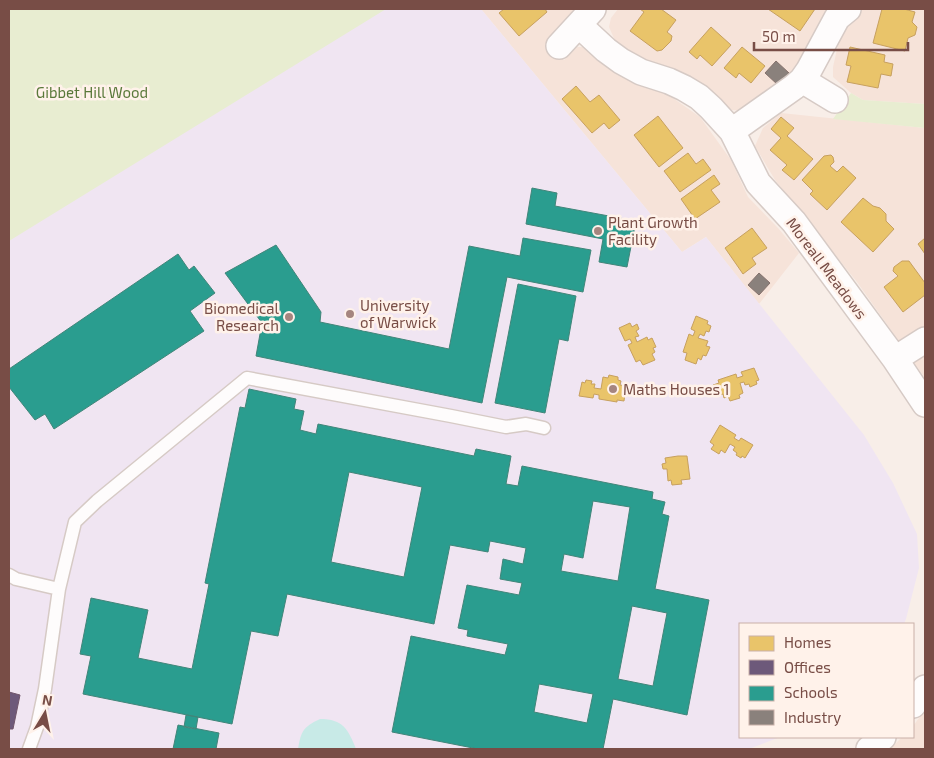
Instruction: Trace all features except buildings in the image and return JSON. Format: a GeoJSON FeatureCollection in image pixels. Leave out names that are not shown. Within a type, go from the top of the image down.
{"type":"FeatureCollection","features":[{"type":"Feature","properties":{"kind":"street"},"geometry":{"type":"LineString","coordinates":[[732,131],[794,88],[802,80],[810,70],[837,18],[848,9]]}},
{"type":"Feature","properties":{"kind":"street","name":"Moreall Meadows"},"geometry":{"type":"LineString","coordinates":[[559,46],[586,17],[606,50],[621,61],[641,72],[684,88],[699,97],[711,108],[732,131],[758,183],[794,222],[895,359],[925,404]]}},
{"type":"Feature","properties":{"kind":"street"},"geometry":{"type":"LineString","coordinates":[[802,80],[835,100]]}},
{"type":"Feature","properties":{"kind":"street"},"geometry":{"type":"LineString","coordinates":[[895,359],[925,340]]}},
{"type":"Feature","properties":{"kind":"street"},"geometry":{"type":"LineString","coordinates":[[914,704],[925,688]]}},
{"type":"Feature","properties":{"kind":"street"},"geometry":{"type":"LineString","coordinates":[[869,749],[882,738]]}},
{"type":"Feature","properties":{"kind":"lane"},"geometry":{"type":"LineString","coordinates":[[29,749],[38,727],[59,589],[75,522],[97,501],[247,378],[506,428],[526,424],[544,428]]}},
{"type":"Feature","properties":{"kind":"lane"},"geometry":{"type":"LineString","coordinates":[[9,575],[16,579],[59,589]]}},
{"type":"Feature","properties":{"kind":"shaded area","name":"University of Warwick"},"geometry":{"type":"Polygon","coordinates":[[[9,9],[481,9],[682,252],[706,237],[864,435],[893,483],[917,534],[919,568],[904,623],[739,623],[739,738],[777,738],[749,749],[9,749],[9,9]]]}},
{"type":"Feature","properties":{"kind":"shaded area"},"geometry":{"type":"Polygon","coordinates":[[[481,9],[583,9],[550,46],[564,60],[577,47],[586,47],[632,81],[670,96],[700,117],[731,160],[748,197],[799,253],[759,304],[706,237],[682,252],[481,9]]]}},
{"type":"Feature","properties":{"kind":"shaded area"},"geometry":{"type":"Polygon","coordinates":[[[618,9],[925,9],[925,104],[863,100],[851,93],[833,77],[833,67],[838,45],[815,38],[799,76],[748,111],[732,110],[701,89],[649,67],[616,43],[609,27],[611,18],[618,9]]]}},
{"type":"Feature","properties":{"kind":"shaded area"},"geometry":{"type":"Polygon","coordinates":[[[781,113],[925,128],[925,378],[857,282],[775,180],[755,146],[763,128],[781,113]]]}},
{"type":"Feature","properties":{"kind":"shaded area"},"geometry":{"type":"Polygon","coordinates":[[[925,710],[925,749],[890,749],[901,738],[914,738],[914,725],[925,710]]]}},
{"type":"Feature","properties":{"kind":"green space","name":"Gibbet Hill Wood"},"geometry":{"type":"Polygon","coordinates":[[[9,9],[386,9],[9,241],[9,9]]]}},
{"type":"Feature","properties":{"kind":"green space"},"geometry":{"type":"Polygon","coordinates":[[[851,93],[863,100],[925,104],[925,128],[833,119],[851,93]]]}},
{"type":"Feature","properties":{"kind":"water"},"geometry":{"type":"Polygon","coordinates":[[[320,719],[328,719],[344,726],[356,749],[298,749],[300,738],[306,727],[320,719]]]}},
{"type":"Feature","properties":{"kind":"place","name":"Plant Growth Facility"},"geometry":{"type":"Point","coordinates":[598,231]}},
{"type":"Feature","properties":{"kind":"place","name":"University of Warwick"},"geometry":{"type":"Point","coordinates":[350,314]}},
{"type":"Feature","properties":{"kind":"place","name":"Biomedical Research"},"geometry":{"type":"Point","coordinates":[289,317]}},
{"type":"Feature","properties":{"kind":"place","name":"Maths Houses 1"},"geometry":{"type":"Point","coordinates":[613,389]}}]}
